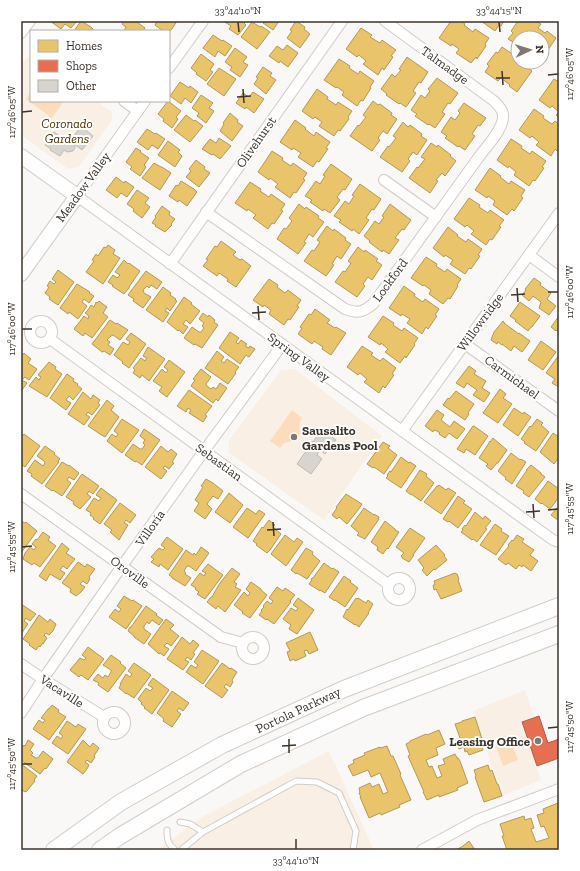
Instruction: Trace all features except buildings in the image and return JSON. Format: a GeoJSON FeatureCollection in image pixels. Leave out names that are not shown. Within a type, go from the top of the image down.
{"type":"FeatureCollection","features":[{"type":"Feature","properties":{"kind":"main road","name":"Portola Parkway"},"geometry":{"type":"LineString","coordinates":[[54,850],[121,802],[222,745],[344,689],[559,606]]}},
{"type":"Feature","properties":{"kind":"main road","name":"Portola Parkway"},"geometry":{"type":"LineString","coordinates":[[100,850],[120,836],[241,764],[363,708],[559,634]]}},
{"type":"Feature","properties":{"kind":"street"},"geometry":{"type":"LineString","coordinates":[[170,67],[203,21]]}},
{"type":"Feature","properties":{"kind":"street","name":"Olivehurst"},"geometry":{"type":"LineString","coordinates":[[170,264],[342,21]]}},
{"type":"Feature","properties":{"kind":"street","name":"Talmadge"},"geometry":{"type":"LineString","coordinates":[[385,21],[494,101],[503,111]]}},
{"type":"Feature","properties":{"kind":"street"},"geometry":{"type":"LineString","coordinates":[[125,102],[138,111]]}},
{"type":"Feature","properties":{"kind":"street","name":"Meadow Valley"},"geometry":{"type":"LineString","coordinates":[[21,274],[144,102]]}},
{"type":"Feature","properties":{"kind":"street","name":"Lockford"},"geometry":{"type":"LineString","coordinates":[[206,212],[345,309],[353,312],[360,312],[373,304],[480,154],[497,133],[502,124],[503,111]]}},
{"type":"Feature","properties":{"kind":"street","name":"Spring Valley"},"geometry":{"type":"LineString","coordinates":[[21,156],[553,540],[559,542]]}},
{"type":"Feature","properties":{"kind":"street"},"geometry":{"type":"LineString","coordinates":[[384,180],[436,217]]}},
{"type":"Feature","properties":{"kind":"street","name":"Willowridge"},"geometry":{"type":"LineString","coordinates":[[402,431],[559,213]]}},
{"type":"Feature","properties":{"kind":"street"},"geometry":{"type":"LineString","coordinates":[[529,255],[559,277]]}},
{"type":"Feature","properties":{"kind":"street","name":"Sebastian"},"geometry":{"type":"LineString","coordinates":[[50,339],[388,584]]}},
{"type":"Feature","properties":{"kind":"street","name":"Carmichael"},"geometry":{"type":"LineString","coordinates":[[465,344],[559,411]]}},
{"type":"Feature","properties":{"kind":"street","name":"Villoria"},"geometry":{"type":"LineString","coordinates":[[21,713],[122,566],[282,345]]}},
{"type":"Feature","properties":{"kind":"street","name":"Oroville"},"geometry":{"type":"LineString","coordinates":[[21,494],[221,637],[243,643]]}},
{"type":"Feature","properties":{"kind":"street","name":"Vacaville"},"geometry":{"type":"LineString","coordinates":[[21,664],[104,717]]}},
{"type":"Feature","properties":{"kind":"street"},"geometry":{"type":"LineString","coordinates":[[422,850],[477,820],[559,789]]}},
{"type":"Feature","properties":{"kind":"lane"},"geometry":{"type":"LineString","coordinates":[[181,850],[204,832],[296,781],[317,782],[339,793],[356,831],[353,850]]}},
{"type":"Feature","properties":{"kind":"lane"},"geometry":{"type":"LineString","coordinates":[[180,822],[190,824],[204,832]]}},
{"type":"Feature","properties":{"kind":"lane"},"geometry":{"type":"LineString","coordinates":[[167,830],[167,840],[175,850]]}},
{"type":"Feature","properties":{"kind":"green space","name":"Coronado Gardens"},"geometry":{"type":"Polygon","coordinates":[[[30,57],[30,102],[98,102],[112,112],[112,120],[79,167],[68,169],[21,135],[21,65],[27,58],[30,57]]]}},
{"type":"Feature","properties":{"kind":"green space"},"geometry":{"type":"Polygon","coordinates":[[[295,369],[382,436],[324,520],[229,453],[229,440],[281,370],[295,369]]]}},
{"type":"Feature","properties":{"kind":"green space"},"geometry":{"type":"Polygon","coordinates":[[[525,690],[534,716],[521,722],[541,780],[502,796],[473,711],[525,690]]]}},
{"type":"Feature","properties":{"kind":"green space"},"geometry":{"type":"Polygon","coordinates":[[[329,751],[374,850],[157,850],[202,817],[329,751]]]}},
{"type":"Feature","properties":{"kind":"shaded area"},"geometry":{"type":"Polygon","coordinates":[[[30,93],[30,102],[26,99],[30,93]]]}},
{"type":"Feature","properties":{"kind":"shaded area"},"geometry":{"type":"Polygon","coordinates":[[[30,102],[63,102],[52,118],[30,102]]]}},
{"type":"Feature","properties":{"kind":"shaded area"},"geometry":{"type":"Polygon","coordinates":[[[292,410],[302,418],[300,421],[300,434],[297,440],[284,443],[280,448],[270,441],[292,410]]]}},
{"type":"Feature","properties":{"kind":"shaded area"},"geometry":{"type":"Polygon","coordinates":[[[509,735],[518,760],[503,766],[494,740],[509,735]]]}},
{"type":"Feature","properties":{"kind":"place","name":"Sausalito Gardens Pool"},"geometry":{"type":"Point","coordinates":[294,437]}},
{"type":"Feature","properties":{"kind":"place","name":"Leasing Office"},"geometry":{"type":"Point","coordinates":[538,741]}}]}
